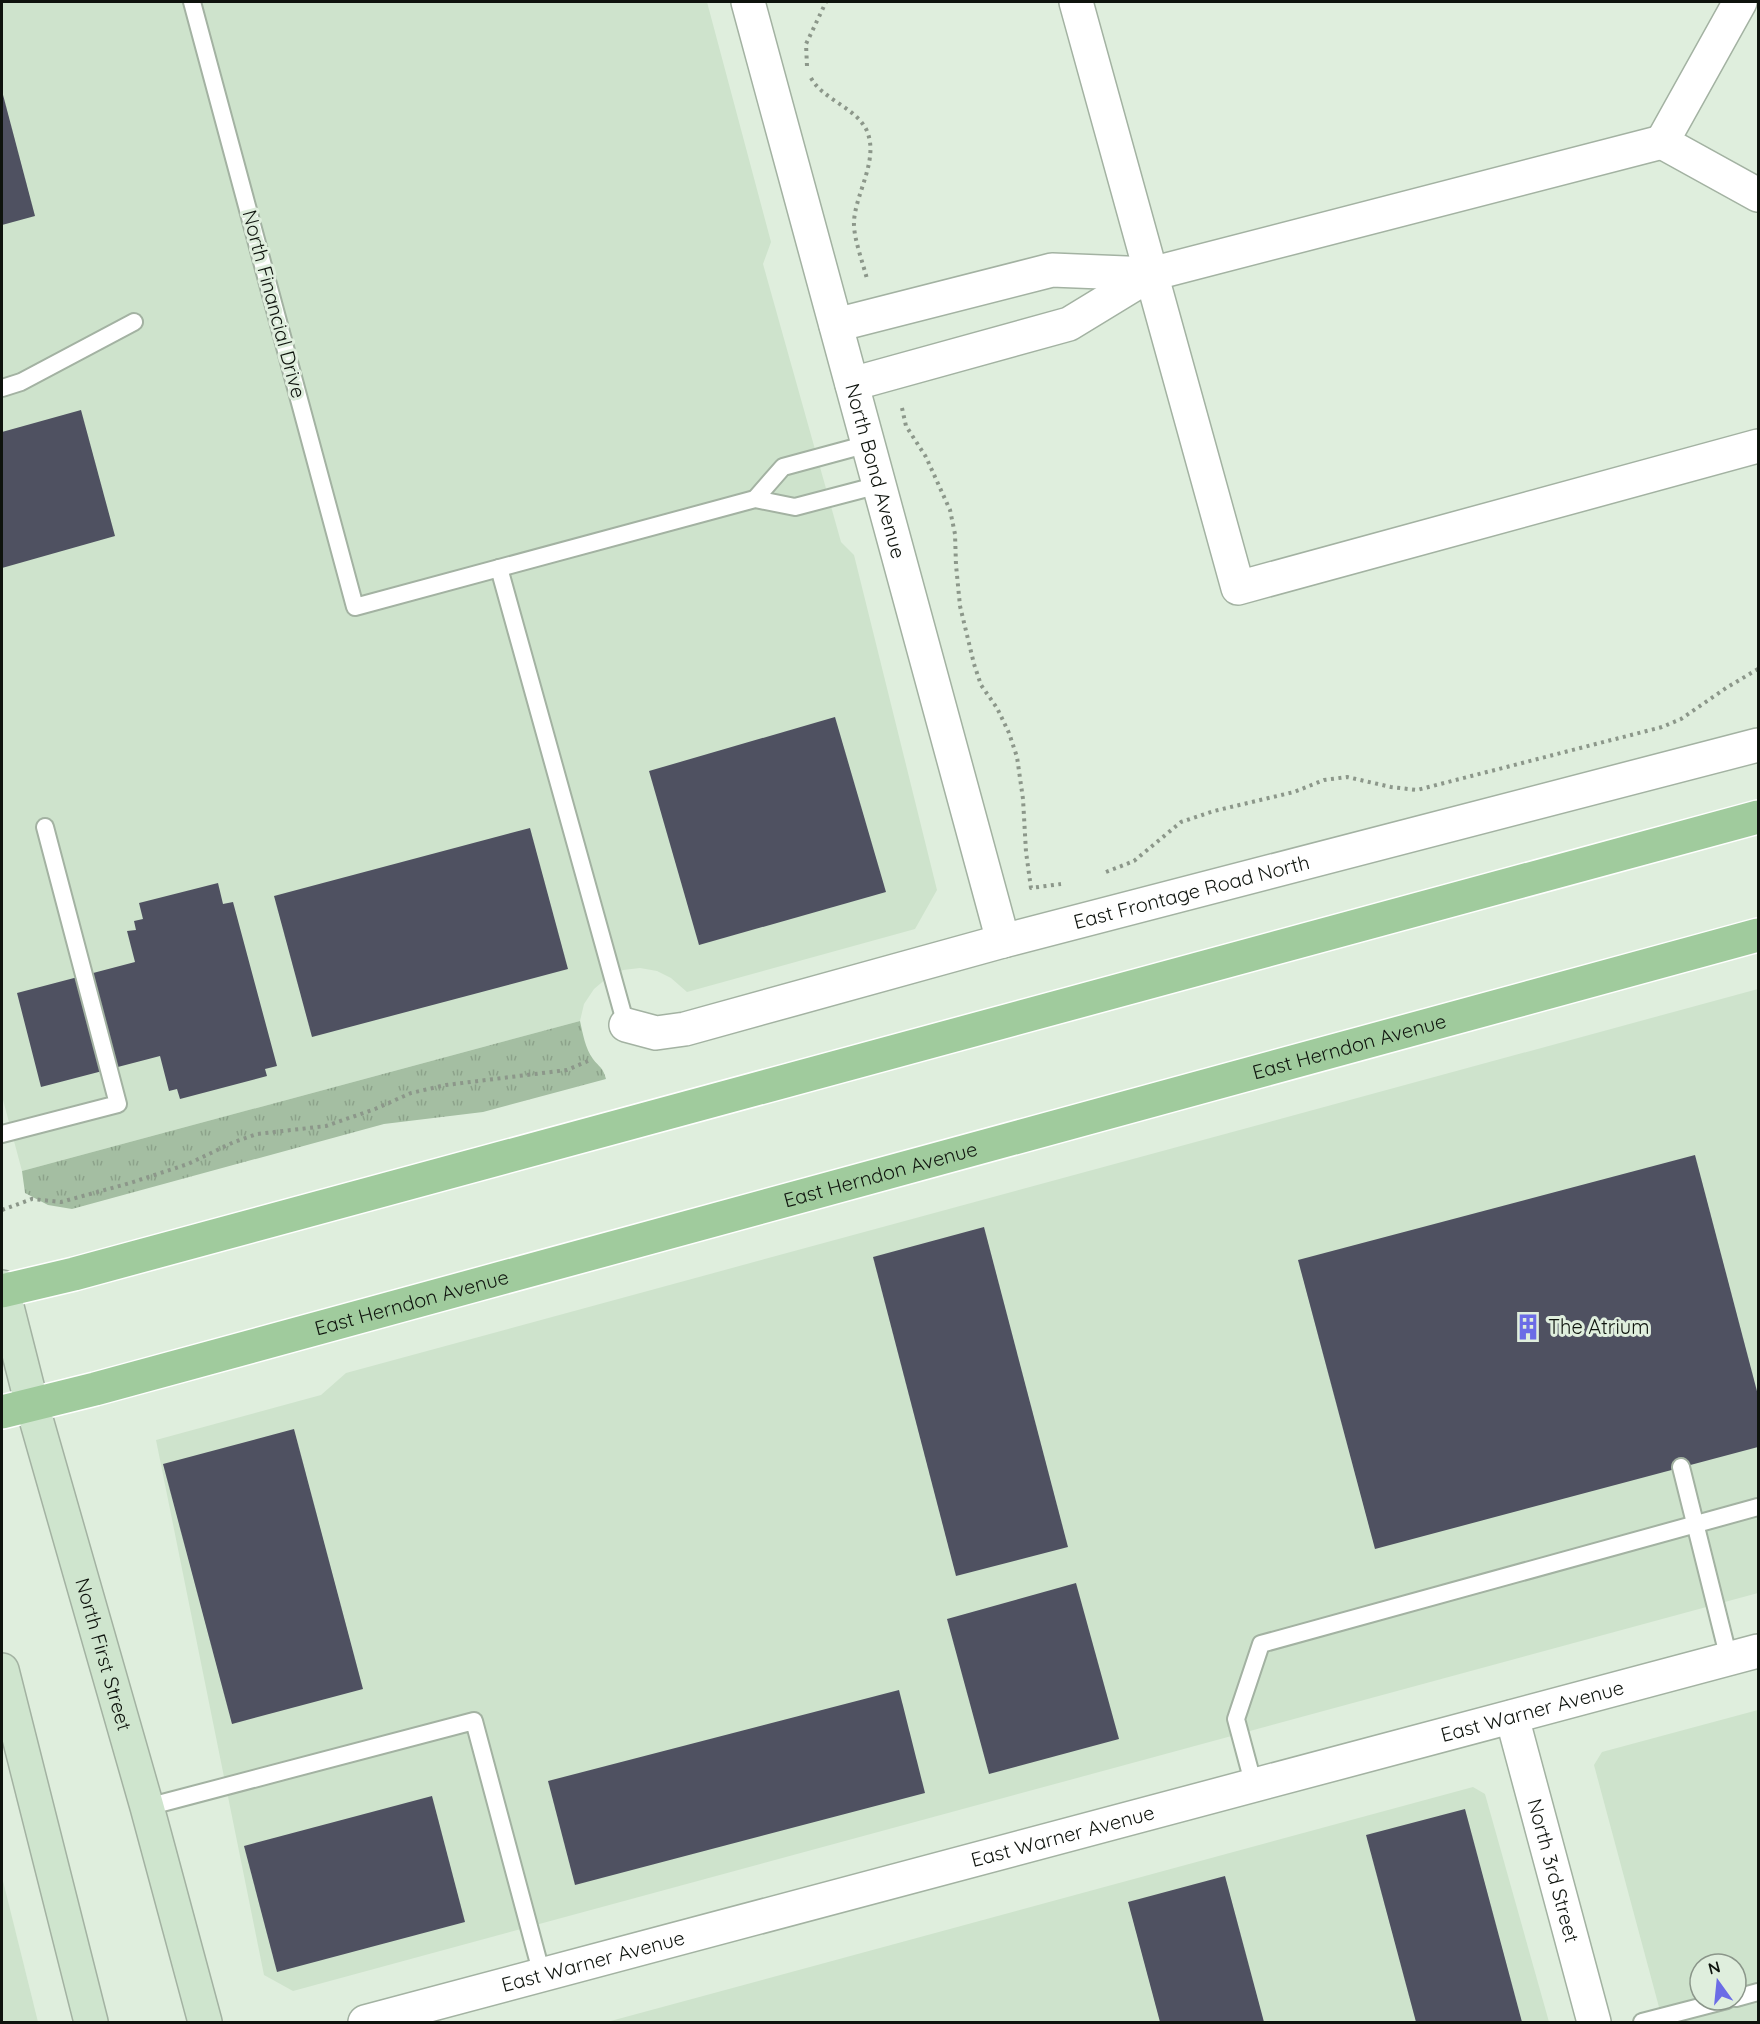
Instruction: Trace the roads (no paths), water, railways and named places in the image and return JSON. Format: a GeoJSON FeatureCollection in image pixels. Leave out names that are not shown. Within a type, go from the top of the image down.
{"type":"FeatureCollection","features":[{"type":"Feature","properties":{"kind":"main road"},"geometry":{"type":"LineString","coordinates":[[2,1289],[97,1268],[1758,817]]}},
{"type":"Feature","properties":{"kind":"main road","name":"East Herndon Avenue"},"geometry":{"type":"LineString","coordinates":[[17,1408],[96,1389],[1758,935]]}},
{"type":"Feature","properties":{"kind":"main road","name":"North First Street"},"geometry":{"type":"LineString","coordinates":[[2,1289],[17,1408],[147,1807],[205,2022]]}},
{"type":"Feature","properties":{"kind":"main road"},"geometry":{"type":"LineString","coordinates":[[2,1670],[7,1719],[91,2022]]}},
{"type":"Feature","properties":{"kind":"street","name":"North Bond Avenue"},"geometry":{"type":"LineString","coordinates":[[748,2],[1003,941]]}},
{"type":"Feature","properties":{"kind":"street"},"geometry":{"type":"LineString","coordinates":[[1077,2],[1238,588],[1758,446]]}},
{"type":"Feature","properties":{"kind":"street"},"geometry":{"type":"LineString","coordinates":[[1662,142],[1740,2]]}},
{"type":"Feature","properties":{"kind":"street"},"geometry":{"type":"LineString","coordinates":[[836,326],[1052,270],[1151,274],[1662,142],[1758,195]]}},
{"type":"Feature","properties":{"kind":"street"},"geometry":{"type":"LineString","coordinates":[[852,384],[1069,324],[1151,274]]}},
{"type":"Feature","properties":{"kind":"street","name":"East Frontage Road North"},"geometry":{"type":"LineString","coordinates":[[626,1025],[656,1033],[685,1029],[1003,941],[1758,745]]}},
{"type":"Feature","properties":{"kind":"street","name":"East Warner Avenue"},"geometry":{"type":"LineString","coordinates":[[365,2022],[1744,1655]]}},
{"type":"Feature","properties":{"kind":"street","name":"North 3rd Street"},"geometry":{"type":"LineString","coordinates":[[1512,1717],[1594,2022]]}},
{"type":"Feature","properties":{"kind":"lane","name":"North Financial Drive"},"geometry":{"type":"LineString","coordinates":[[192,2],[355,607],[499,568]]}},
{"type":"Feature","properties":{"kind":"lane"},"geometry":{"type":"LineString","coordinates":[[2,388],[21,382],[134,322]]}},
{"type":"Feature","properties":{"kind":"lane"},"geometry":{"type":"LineString","coordinates":[[755,500],[783,466],[868,444]]}},
{"type":"Feature","properties":{"kind":"lane"},"geometry":{"type":"LineString","coordinates":[[626,1025],[499,568],[755,500],[795,507],[879,485]]}},
{"type":"Feature","properties":{"kind":"lane"},"geometry":{"type":"LineString","coordinates":[[2,1134],[118,1104],[45,827]]}},
{"type":"Feature","properties":{"kind":"lane"},"geometry":{"type":"LineString","coordinates":[[1681,1467],[1696,1524],[1744,1655]]}},
{"type":"Feature","properties":{"kind":"lane"},"geometry":{"type":"LineString","coordinates":[[1254,1786],[1236,1719],[1261,1644],[1758,1507]]}},
{"type":"Feature","properties":{"kind":"lane"},"geometry":{"type":"LineString","coordinates":[[147,1807],[474,1720],[542,1975]]}},
{"type":"Feature","properties":{"kind":"lane"},"geometry":{"type":"LineString","coordinates":[[1642,2022],[1688,2010]]}},
{"type":"Feature","properties":{"kind":"place","name":"The Atrium"},"geometry":{"type":"Point","coordinates":[1528,1327]}}]}
